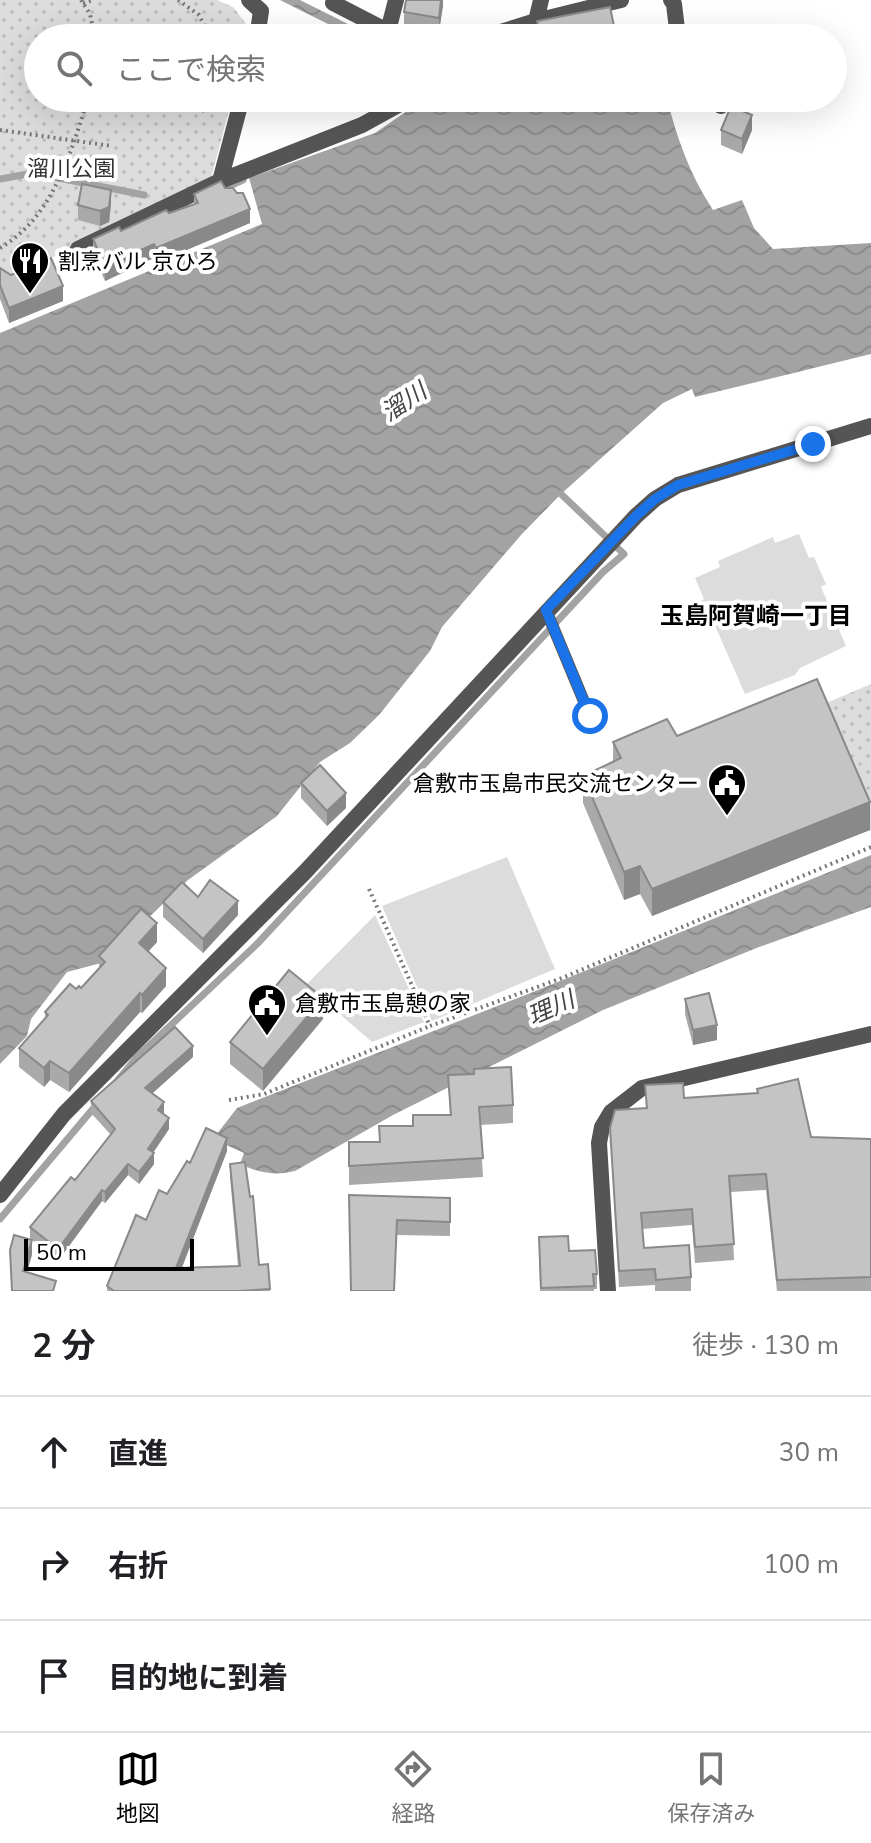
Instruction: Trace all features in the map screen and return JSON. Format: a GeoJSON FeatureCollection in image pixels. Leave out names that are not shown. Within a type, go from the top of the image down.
{"type":"FeatureCollection","features":[{"type":"Feature","properties":{"kind":"street"},"geometry":{"type":"LineString","coordinates":[[249,0],[261,11],[259,24]]}},
{"type":"Feature","properties":{"kind":"street"},"geometry":{"type":"LineString","coordinates":[[334,0],[333,3],[373,24]]}},
{"type":"Feature","properties":{"kind":"street"},"geometry":{"type":"LineString","coordinates":[[395,24],[396,0]]}},
{"type":"Feature","properties":{"kind":"street"},"geometry":{"type":"LineString","coordinates":[[536,21],[541,0]]}},
{"type":"Feature","properties":{"kind":"street"},"geometry":{"type":"LineString","coordinates":[[526,24],[621,0]]}},
{"type":"Feature","properties":{"kind":"street"},"geometry":{"type":"LineString","coordinates":[[671,0],[676,24]]}},
{"type":"Feature","properties":{"kind":"street"},"geometry":{"type":"LineString","coordinates":[[220,181],[238,112]]}},
{"type":"Feature","properties":{"kind":"street"},"geometry":{"type":"LineString","coordinates":[[78,249],[220,181],[362,125],[386,112]]}},
{"type":"Feature","properties":{"kind":"street"},"geometry":{"type":"LineString","coordinates":[[0,1195],[64,1114],[305,872],[546,610],[655,499],[678,485],[871,426]]}},
{"type":"Feature","properties":{"kind":"street"},"geometry":{"type":"LineString","coordinates":[[608,1291],[599,1143],[602,1127],[611,1112],[642,1088],[871,1034]]}},
{"type":"Feature","properties":{"kind":"lane"},"geometry":{"type":"LineString","coordinates":[[546,610],[590,716]]}},
{"type":"Feature","properties":{"kind":"path"},"geometry":{"type":"LineString","coordinates":[[92,24],[82,1],[94,0]]}},
{"type":"Feature","properties":{"kind":"path"},"geometry":{"type":"LineString","coordinates":[[178,0],[199,15],[203,24]]}},
{"type":"Feature","properties":{"kind":"path"},"geometry":{"type":"LineString","coordinates":[[0,248],[32,220],[52,193],[69,162],[84,112]]}},
{"type":"Feature","properties":{"kind":"path"},"geometry":{"type":"LineString","coordinates":[[0,130],[112,146]]}},
{"type":"Feature","properties":{"kind":"path"},"geometry":{"type":"LineString","coordinates":[[229,1100],[264,1094],[430,1026],[562,978],[647,939],[871,847]]}},
{"type":"Feature","properties":{"kind":"path"},"geometry":{"type":"LineString","coordinates":[[369,889],[430,1026]]}},
{"type":"Feature","properties":{"kind":"green space","name":"溜川公園"},"geometry":{"type":"Polygon","coordinates":[[[0,0],[217,0],[233,7],[246,24],[24,24],[24,112],[228,112],[212,175],[204,186],[74,246],[0,285],[0,0]]]}},
{"type":"Feature","properties":{"kind":"green space"},"geometry":{"type":"Polygon","coordinates":[[[799,534],[809,558],[814,557],[826,584],[821,587],[846,646],[800,668],[795,675],[745,694],[713,621],[708,623],[699,602],[704,599],[695,578],[720,567],[718,561],[773,537],[775,543],[799,534]]]}},
{"type":"Feature","properties":{"kind":"green space"},"geometry":{"type":"Polygon","coordinates":[[[871,684],[871,832],[817,707],[871,684]]]}},
{"type":"Feature","properties":{"kind":"green space"},"geometry":{"type":"Polygon","coordinates":[[[507,857],[555,969],[432,1021],[382,906],[507,857]]]}},
{"type":"Feature","properties":{"kind":"green space"},"geometry":{"type":"Polygon","coordinates":[[[375,915],[424,1022],[372,1042],[306,985],[375,915]]]}},
{"type":"Feature","properties":{"kind":"water"},"geometry":{"type":"Polygon","coordinates":[[[280,0],[300,0],[348,24],[328,24],[280,0]]]}},
{"type":"Feature","properties":{"kind":"water","name":"溜川"},"geometry":{"type":"Polygon","coordinates":[[[406,112],[671,112],[685,156],[713,210],[742,200],[754,228],[773,249],[871,243],[871,354],[695,397],[692,389],[663,403],[561,494],[521,535],[442,627],[430,651],[379,715],[350,743],[320,762],[277,816],[188,880],[101,963],[67,972],[31,1019],[27,1036],[0,1064],[0,333],[262,224],[249,178],[375,133],[406,112]]]}},
{"type":"Feature","properties":{"kind":"water","name":"理川"},"geometry":{"type":"Polygon","coordinates":[[[871,855],[871,907],[759,947],[603,1010],[393,1115],[295,1171],[274,1173],[247,1167],[240,1164],[244,1153],[213,1139],[237,1108],[871,855]]]}},
{"type":"Feature","properties":{"kind":"building"},"geometry":{"type":"Polygon","coordinates":[[[406,0],[441,0],[439,18],[404,12],[406,0]]]}},
{"type":"Feature","properties":{"kind":"building"},"geometry":{"type":"Polygon","coordinates":[[[610,7],[614,24],[538,24],[537,21],[610,7]]]}},
{"type":"Feature","properties":{"kind":"building"},"geometry":{"type":"Polygon","coordinates":[[[728,112],[752,115],[742,139],[721,130],[728,112]]]}},
{"type":"Feature","properties":{"kind":"building"},"geometry":{"type":"Polygon","coordinates":[[[221,181],[225,188],[243,193],[250,209],[156,248],[154,244],[105,266],[93,239],[119,227],[121,231],[166,210],[169,213],[198,203],[194,194],[221,181]]]}},
{"type":"Feature","properties":{"kind":"building"},"geometry":{"type":"Polygon","coordinates":[[[82,184],[111,190],[109,207],[100,211],[78,205],[82,184]]]}},
{"type":"Feature","properties":{"kind":"building"},"geometry":{"type":"Polygon","coordinates":[[[51,258],[63,286],[9,308],[0,285],[0,268],[11,275],[51,258]]]}},
{"type":"Feature","properties":{"kind":"building","name":"倉敷市玉島市民交流センター"},"geometry":{"type":"Polygon","coordinates":[[[817,679],[870,802],[652,889],[640,866],[624,872],[583,776],[621,758],[613,742],[667,719],[677,736],[817,679]]]}},
{"type":"Feature","properties":{"kind":"building"},"geometry":{"type":"Polygon","coordinates":[[[320,765],[346,793],[327,811],[301,783],[320,765]]]}},
{"type":"Feature","properties":{"kind":"building"},"geometry":{"type":"Polygon","coordinates":[[[210,880],[238,901],[203,939],[163,902],[182,882],[198,897],[210,880]]]}},
{"type":"Feature","properties":{"kind":"building"},"geometry":{"type":"Polygon","coordinates":[[[141,909],[157,923],[139,943],[166,968],[69,1073],[50,1061],[44,1068],[19,1048],[70,984],[76,989],[81,988],[105,962],[99,956],[141,909]]]}},
{"type":"Feature","properties":{"kind":"building"},"geometry":{"type":"Polygon","coordinates":[[[289,970],[323,998],[263,1069],[230,1042],[289,970]]]}},
{"type":"Feature","properties":{"kind":"building"},"geometry":{"type":"Polygon","coordinates":[[[709,993],[717,1025],[693,1030],[685,999],[709,993]]]}},
{"type":"Feature","properties":{"kind":"building"},"geometry":{"type":"Polygon","coordinates":[[[175,1027],[193,1046],[145,1088],[164,1102],[158,1110],[169,1118],[148,1149],[154,1153],[139,1172],[128,1164],[105,1192],[102,1190],[58,1249],[30,1227],[71,1177],[75,1180],[115,1129],[91,1101],[175,1027]]]}},
{"type":"Feature","properties":{"kind":"building"},"geometry":{"type":"Polygon","coordinates":[[[511,1067],[513,1105],[479,1107],[483,1158],[349,1166],[349,1142],[380,1142],[379,1126],[413,1126],[413,1115],[451,1115],[448,1075],[474,1074],[474,1069],[511,1067]]]}},
{"type":"Feature","properties":{"kind":"building"},"geometry":{"type":"Polygon","coordinates":[[[798,1079],[811,1137],[871,1139],[871,1277],[777,1280],[766,1174],[729,1176],[734,1244],[695,1247],[692,1209],[641,1213],[644,1248],[689,1245],[691,1277],[656,1280],[655,1269],[619,1271],[610,1128],[615,1110],[647,1108],[645,1085],[683,1083],[684,1098],[758,1093],[757,1089],[798,1079]]]}},
{"type":"Feature","properties":{"kind":"building"},"geometry":{"type":"Polygon","coordinates":[[[206,1128],[227,1138],[176,1268],[240,1266],[230,1164],[245,1162],[250,1197],[253,1196],[259,1265],[268,1264],[270,1289],[114,1291],[107,1286],[136,1215],[146,1220],[159,1190],[167,1194],[187,1161],[190,1163],[206,1128]]]}},
{"type":"Feature","properties":{"kind":"building"},"geometry":{"type":"Polygon","coordinates":[[[349,1195],[450,1198],[450,1222],[397,1220],[394,1291],[351,1291],[349,1195]]]}},
{"type":"Feature","properties":{"kind":"building"},"geometry":{"type":"Polygon","coordinates":[[[14,1235],[32,1240],[23,1271],[56,1281],[53,1291],[12,1291],[10,1250],[14,1235]]]}},
{"type":"Feature","properties":{"kind":"building"},"geometry":{"type":"Polygon","coordinates":[[[568,1236],[569,1251],[595,1250],[597,1274],[593,1274],[594,1286],[541,1288],[539,1237],[568,1236]]]}},
{"type":"Feature","properties":{"kind":"waterway"},"geometry":{"type":"LineString","coordinates":[[0,179],[33,173],[144,195]]}},
{"type":"Feature","properties":{"kind":"waterway"},"geometry":{"type":"LineString","coordinates":[[218,191],[243,180]]}},
{"type":"Feature","properties":{"kind":"waterway"},"geometry":{"type":"LineString","coordinates":[[118,1080],[137,1057],[257,944],[603,572],[624,554],[561,494]]}},
{"type":"Feature","properties":{"kind":"waterway"},"geometry":{"type":"LineString","coordinates":[[0,1219],[97,1104]]}},
{"type":"Feature","properties":{"kind":"place","name":"割烹バル 京ひろ"},"geometry":{"type":"Point","coordinates":[30,295]}},
{"type":"Feature","properties":{"kind":"place","name":"倉敷市玉島市民交流センター"},"geometry":{"type":"Point","coordinates":[727,817]}},
{"type":"Feature","properties":{"kind":"place","name":"倉敷市玉島憩の家"},"geometry":{"type":"Point","coordinates":[267,1037]}},
{"type":"Feature","properties":{"kind":"district","name":"玉島阿賀崎一丁目"},"geometry":{"type":"Point","coordinates":[756,616]}},
{"type":"Feature","properties":{"kind":"route"},"geometry":{"type":"LineString","coordinates":[[590,716],[546,610],[655,499],[678,485],[813,444]]}}]}
